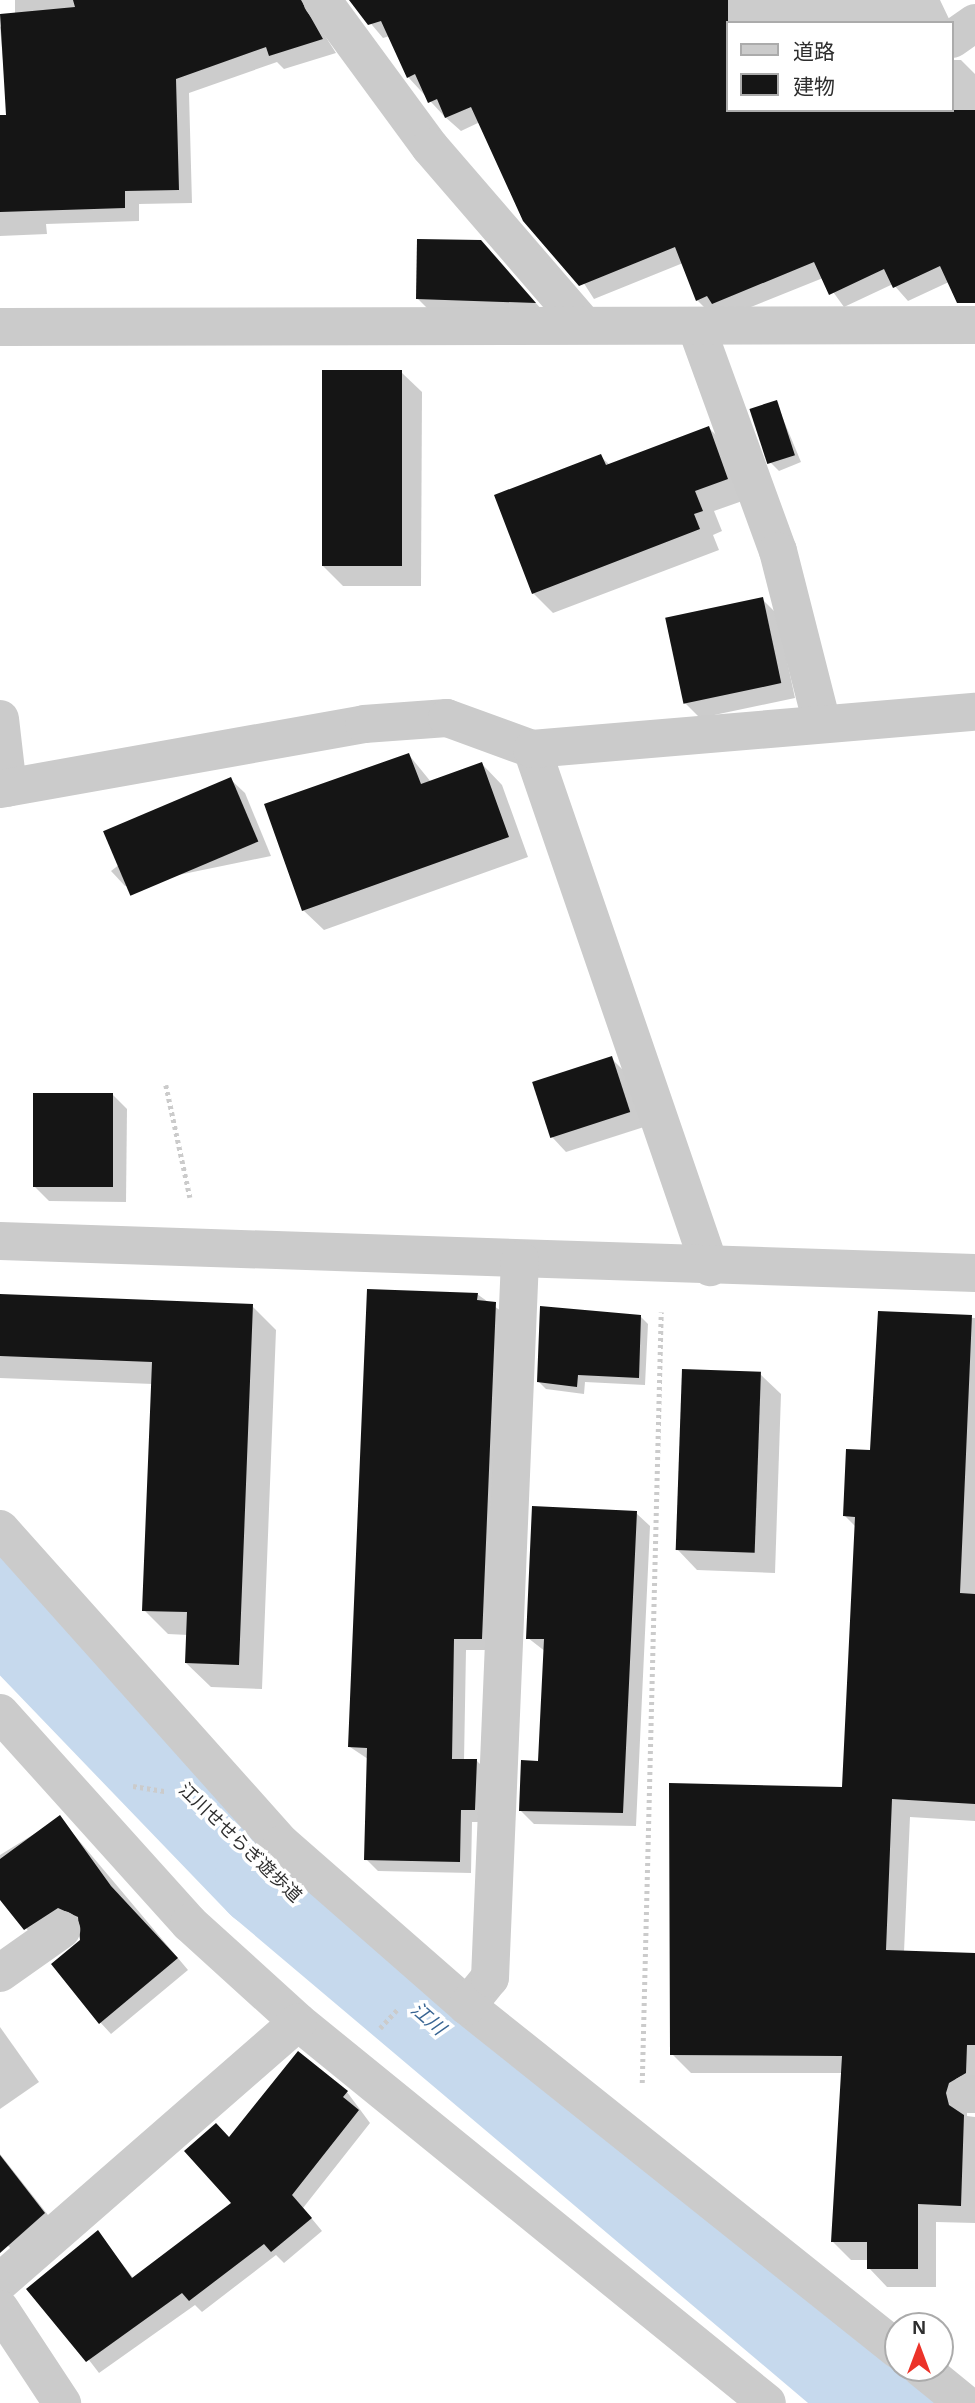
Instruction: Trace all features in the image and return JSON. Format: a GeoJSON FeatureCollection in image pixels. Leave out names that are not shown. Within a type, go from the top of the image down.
{"type":"FeatureCollection","features":[{"type":"Feature","properties":{"kind":"street"},"geometry":{"type":"LineString","coordinates":[[322,0],[430,147],[583,324]]}},
{"type":"Feature","properties":{"kind":"street"},"geometry":{"type":"LineString","coordinates":[[954,38],[975,23]]}},
{"type":"Feature","properties":{"kind":"street"},"geometry":{"type":"LineString","coordinates":[[0,327],[975,325]]}},
{"type":"Feature","properties":{"kind":"street"},"geometry":{"type":"LineString","coordinates":[[696,326],[778,551],[822,723]]}},
{"type":"Feature","properties":{"kind":"street"},"geometry":{"type":"LineString","coordinates":[[0,719],[4,788],[377,723],[447,718],[531,749],[975,712]]}},
{"type":"Feature","properties":{"kind":"street"},"geometry":{"type":"LineString","coordinates":[[531,749],[710,1267]]}},
{"type":"Feature","properties":{"kind":"street"},"geometry":{"type":"LineString","coordinates":[[0,1241],[710,1267],[975,1273]]}},
{"type":"Feature","properties":{"kind":"street"},"geometry":{"type":"LineString","coordinates":[[467,2006],[490,1979],[520,1260]]}},
{"type":"Feature","properties":{"kind":"street"},"geometry":{"type":"LineString","coordinates":[[0,1530],[282,1844],[467,2006],[884,2339]]}},
{"type":"Feature","properties":{"kind":"street"},"geometry":{"type":"LineString","coordinates":[[0,1713],[188,1923],[298,2022],[767,2403]]}},
{"type":"Feature","properties":{"kind":"street"},"geometry":{"type":"LineString","coordinates":[[0,1973],[61,1930]]}},
{"type":"Feature","properties":{"kind":"street"},"geometry":{"type":"LineString","coordinates":[[0,2282],[298,2022]]}},
{"type":"Feature","properties":{"kind":"street"},"geometry":{"type":"LineString","coordinates":[[0,2309],[62,2403]]}},
{"type":"Feature","properties":{"kind":"street"},"geometry":{"type":"LineString","coordinates":[[938,2382],[964,2403]]}},
{"type":"Feature","properties":{"kind":"path"},"geometry":{"type":"LineString","coordinates":[[166,1085],[202,1250]]}},
{"type":"Feature","properties":{"kind":"path"},"geometry":{"type":"LineString","coordinates":[[617,2126],[642,2093],[663,1265]]}},
{"type":"Feature","properties":{"kind":"path","name":"江川せせらぎ遊歩道"},"geometry":{"type":"LineString","coordinates":[[122,1784],[169,1792],[177,1801]]}},
{"type":"Feature","properties":{"kind":"path"},"geometry":{"type":"LineString","coordinates":[[388,2000],[407,2016]]}},
{"type":"Feature","properties":{"kind":"path"},"geometry":{"type":"LineString","coordinates":[[348,2062],[398,2009]]}},
{"type":"Feature","properties":{"kind":"building"},"geometry":{"type":"Polygon","coordinates":[[[73,0],[301,0],[323,39],[269,56],[266,47],[176,79],[179,190],[125,191],[125,208],[0,212],[0,115],[6,115],[0,14],[75,7],[73,0]]]}},
{"type":"Feature","properties":{"kind":"building"},"geometry":{"type":"Polygon","coordinates":[[[349,0],[728,0],[726,112],[975,110],[975,303],[957,303],[940,266],[893,288],[884,269],[829,295],[814,262],[712,304],[707,296],[696,301],[675,247],[579,286],[523,221],[471,107],[445,118],[437,99],[428,103],[415,74],[407,78],[381,21],[368,25],[349,0]]]}},
{"type":"Feature","properties":{"kind":"building"},"geometry":{"type":"Polygon","coordinates":[[[417,239],[481,240],[536,303],[416,299],[417,239]]]}},
{"type":"Feature","properties":{"kind":"building"},"geometry":{"type":"Polygon","coordinates":[[[322,370],[402,370],[402,566],[322,566],[322,370]]]}},
{"type":"Feature","properties":{"kind":"building"},"geometry":{"type":"Polygon","coordinates":[[[777,400],[795,455],[767,464],[749,409],[777,400]]]}},
{"type":"Feature","properties":{"kind":"building"},"geometry":{"type":"Polygon","coordinates":[[[709,426],[728,479],[695,491],[703,511],[694,514],[700,529],[532,594],[494,495],[601,454],[606,465],[709,426]]]}},
{"type":"Feature","properties":{"kind":"building"},"geometry":{"type":"Polygon","coordinates":[[[763,597],[781,683],[683,704],[665,618],[763,597]]]}},
{"type":"Feature","properties":{"kind":"building"},"geometry":{"type":"Polygon","coordinates":[[[409,753],[421,784],[482,762],[509,837],[302,911],[264,804],[409,753]]]}},
{"type":"Feature","properties":{"kind":"building"},"geometry":{"type":"Polygon","coordinates":[[[231,777],[258,841],[130,896],[103,831],[231,777]]]}},
{"type":"Feature","properties":{"kind":"building"},"geometry":{"type":"Polygon","coordinates":[[[612,1056],[630,1112],[550,1138],[532,1082],[612,1056]]]}},
{"type":"Feature","properties":{"kind":"building"},"geometry":{"type":"Polygon","coordinates":[[[33,1093],[113,1093],[113,1187],[33,1187],[33,1093]]]}},
{"type":"Feature","properties":{"kind":"building"},"geometry":{"type":"Polygon","coordinates":[[[367,1289],[478,1293],[477,1300],[496,1302],[482,1639],[454,1639],[452,1759],[477,1759],[475,1810],[461,1810],[460,1862],[364,1860],[367,1748],[348,1747],[367,1289]]]}},
{"type":"Feature","properties":{"kind":"building"},"geometry":{"type":"Polygon","coordinates":[[[0,1294],[253,1304],[239,1665],[185,1663],[187,1612],[142,1611],[152,1362],[0,1356],[0,1294]]]}},
{"type":"Feature","properties":{"kind":"building"},"geometry":{"type":"Polygon","coordinates":[[[540,1306],[641,1315],[639,1378],[578,1375],[577,1387],[537,1382],[540,1306]]]}},
{"type":"Feature","properties":{"kind":"building"},"geometry":{"type":"Polygon","coordinates":[[[878,1311],[972,1315],[960,1593],[975,1594],[975,1804],[892,1799],[886,1950],[975,1953],[975,2045],[967,2045],[966,2073],[949,2083],[946,2093],[949,2105],[964,2115],[961,2206],[918,2204],[918,2269],[867,2269],[867,2242],[831,2242],[842,2056],[670,2055],[669,1783],[842,1787],[855,1517],[843,1516],[846,1449],[870,1450],[878,1311]]]}},
{"type":"Feature","properties":{"kind":"building"},"geometry":{"type":"Polygon","coordinates":[[[682,1369],[761,1372],[755,1553],[676,1550],[682,1369]]]}},
{"type":"Feature","properties":{"kind":"building"},"geometry":{"type":"Polygon","coordinates":[[[532,1506],[637,1511],[623,1813],[519,1811],[521,1760],[538,1761],[544,1639],[526,1639],[532,1506]]]}},
{"type":"Feature","properties":{"kind":"building"},"geometry":{"type":"Polygon","coordinates":[[[60,1815],[111,1886],[178,1958],[99,2024],[51,1964],[80,1940],[78,1917],[58,1908],[24,1930],[0,1900],[0,1859],[60,1815]]]}},
{"type":"Feature","properties":{"kind":"building"},"geometry":{"type":"Polygon","coordinates":[[[298,2051],[348,2091],[343,2097],[359,2110],[292,2195],[312,2218],[271,2252],[264,2244],[189,2301],[182,2293],[86,2362],[26,2289],[98,2230],[132,2278],[231,2203],[184,2151],[216,2123],[229,2137],[298,2051]]]}},
{"type":"Feature","properties":{"kind":"building"},"geometry":{"type":"Polygon","coordinates":[[[0,2155],[45,2213],[0,2253],[0,2155]]]}},
{"type":"Feature","properties":{"kind":"waterway","name":"江川"},"geometry":{"type":"LineString","coordinates":[[0,1602],[266,1878],[887,2403]]}}]}
